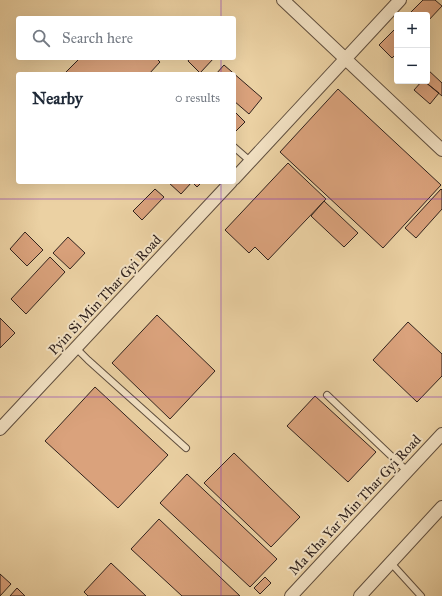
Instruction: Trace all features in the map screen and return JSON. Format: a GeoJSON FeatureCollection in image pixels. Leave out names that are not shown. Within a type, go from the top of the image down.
{"type":"FeatureCollection","features":[{"type":"Feature","properties":{"kind":"street"},"geometry":{"type":"LineString","coordinates":[[283,0],[442,150]]}},
{"type":"Feature","properties":{"kind":"street"},"geometry":{"type":"LineString","coordinates":[[236,177],[400,0]]}},
{"type":"Feature","properties":{"kind":"street","name":"Pyin Si Min Thar Gyi Road"},"geometry":{"type":"LineString","coordinates":[[0,429],[229,184]]}},
{"type":"Feature","properties":{"kind":"street","name":"Ma Kha Yar Min Thar Gyi Road"},"geometry":{"type":"LineString","coordinates":[[291,596],[442,434]]}},
{"type":"Feature","properties":{"kind":"street"},"geometry":{"type":"LineString","coordinates":[[360,596],[442,507]]}},
{"type":"Feature","properties":{"kind":"lane"},"geometry":{"type":"LineString","coordinates":[[236,149],[250,161]]}},
{"type":"Feature","properties":{"kind":"lane"},"geometry":{"type":"LineString","coordinates":[[76,348],[186,448]]}},
{"type":"Feature","properties":{"kind":"lane"},"geometry":{"type":"LineString","coordinates":[[327,395],[407,471]]}},
{"type":"Feature","properties":{"kind":"lane"},"geometry":{"type":"LineString","coordinates":[[391,563],[420,596]]}},
{"type":"Feature","properties":{"kind":"building"},"geometry":{"type":"Polygon","coordinates":[[[423,0],[435,0],[442,6],[430,19],[430,12],[411,12],[423,0]]]}},
{"type":"Feature","properties":{"kind":"building"},"geometry":{"type":"Polygon","coordinates":[[[394,30],[394,56],[392,58],[379,45],[394,30]]]}},
{"type":"Feature","properties":{"kind":"building"},"geometry":{"type":"Polygon","coordinates":[[[78,60],[158,60],[160,62],[151,72],[66,72],[78,60]]]}},
{"type":"Feature","properties":{"kind":"building"},"geometry":{"type":"Polygon","coordinates":[[[212,60],[201,72],[199,72],[188,61],[212,60]]]}},
{"type":"Feature","properties":{"kind":"building"},"geometry":{"type":"Polygon","coordinates":[[[224,65],[232,72],[218,72],[224,65]]]}},
{"type":"Feature","properties":{"kind":"building"},"geometry":{"type":"Polygon","coordinates":[[[430,72],[442,83],[442,96],[428,84],[430,84],[430,72]]]}},
{"type":"Feature","properties":{"kind":"building"},"geometry":{"type":"Polygon","coordinates":[[[236,75],[262,98],[249,114],[236,103],[236,75]]]}},
{"type":"Feature","properties":{"kind":"building"},"geometry":{"type":"Polygon","coordinates":[[[419,84],[428,84],[439,93],[430,104],[414,90],[419,84]]]}},
{"type":"Feature","properties":{"kind":"building"},"geometry":{"type":"Polygon","coordinates":[[[338,89],[441,185],[383,248],[280,152],[338,89]]]}},
{"type":"Feature","properties":{"kind":"building"},"geometry":{"type":"Polygon","coordinates":[[[236,113],[245,122],[236,131],[236,113]]]}},
{"type":"Feature","properties":{"kind":"building"},"geometry":{"type":"Polygon","coordinates":[[[288,163],[326,199],[268,260],[255,247],[249,253],[225,230],[288,163]]]}},
{"type":"Feature","properties":{"kind":"building"},"geometry":{"type":"Polygon","coordinates":[[[170,184],[190,184],[181,194],[170,184]]]}},
{"type":"Feature","properties":{"kind":"building"},"geometry":{"type":"Polygon","coordinates":[[[155,189],[164,197],[142,220],[133,211],[155,189]]]}},
{"type":"Feature","properties":{"kind":"building"},"geometry":{"type":"Polygon","coordinates":[[[441,189],[442,209],[416,238],[405,228],[441,189]]]}},
{"type":"Feature","properties":{"kind":"building"},"geometry":{"type":"Polygon","coordinates":[[[324,201],[358,233],[344,247],[311,216],[324,201]]]}},
{"type":"Feature","properties":{"kind":"building"},"geometry":{"type":"Polygon","coordinates":[[[25,232],[43,250],[27,266],[10,249],[25,232]]]}},
{"type":"Feature","properties":{"kind":"building"},"geometry":{"type":"Polygon","coordinates":[[[68,237],[85,253],[70,269],[53,253],[68,237]]]}},
{"type":"Feature","properties":{"kind":"building"},"geometry":{"type":"Polygon","coordinates":[[[50,257],[65,272],[26,314],[11,299],[50,257]]]}},
{"type":"Feature","properties":{"kind":"building"},"geometry":{"type":"Polygon","coordinates":[[[157,315],[215,371],[170,419],[112,363],[157,315]]]}},
{"type":"Feature","properties":{"kind":"building"},"geometry":{"type":"Polygon","coordinates":[[[0,318],[15,333],[0,348],[0,318]]]}},
{"type":"Feature","properties":{"kind":"building"},"geometry":{"type":"Polygon","coordinates":[[[408,322],[442,354],[442,376],[417,402],[373,360],[408,322]]]}},
{"type":"Feature","properties":{"kind":"building"},"geometry":{"type":"Polygon","coordinates":[[[95,387],[168,455],[118,508],[45,441],[95,387]]]}},
{"type":"Feature","properties":{"kind":"building"},"geometry":{"type":"Polygon","coordinates":[[[315,396],[376,452],[348,482],[287,426],[315,396]]]}},
{"type":"Feature","properties":{"kind":"building"},"geometry":{"type":"Polygon","coordinates":[[[234,453],[300,517],[271,547],[204,483],[234,453]]]}},
{"type":"Feature","properties":{"kind":"building"},"geometry":{"type":"Polygon","coordinates":[[[187,474],[277,559],[250,587],[160,503],[187,474]]]}},
{"type":"Feature","properties":{"kind":"building"},"geometry":{"type":"Polygon","coordinates":[[[159,519],[240,596],[182,596],[131,549],[159,519]]]}},
{"type":"Feature","properties":{"kind":"building"},"geometry":{"type":"Polygon","coordinates":[[[111,563],[146,596],[88,596],[84,592],[111,563]]]}},
{"type":"Feature","properties":{"kind":"building"},"geometry":{"type":"Polygon","coordinates":[[[0,574],[11,584],[0,596],[0,574]]]}},
{"type":"Feature","properties":{"kind":"building"},"geometry":{"type":"Polygon","coordinates":[[[265,577],[271,583],[260,594],[254,588],[265,577]]]}},
{"type":"Feature","properties":{"kind":"building"},"geometry":{"type":"Polygon","coordinates":[[[17,588],[25,596],[10,596],[17,588]]]}}]}
